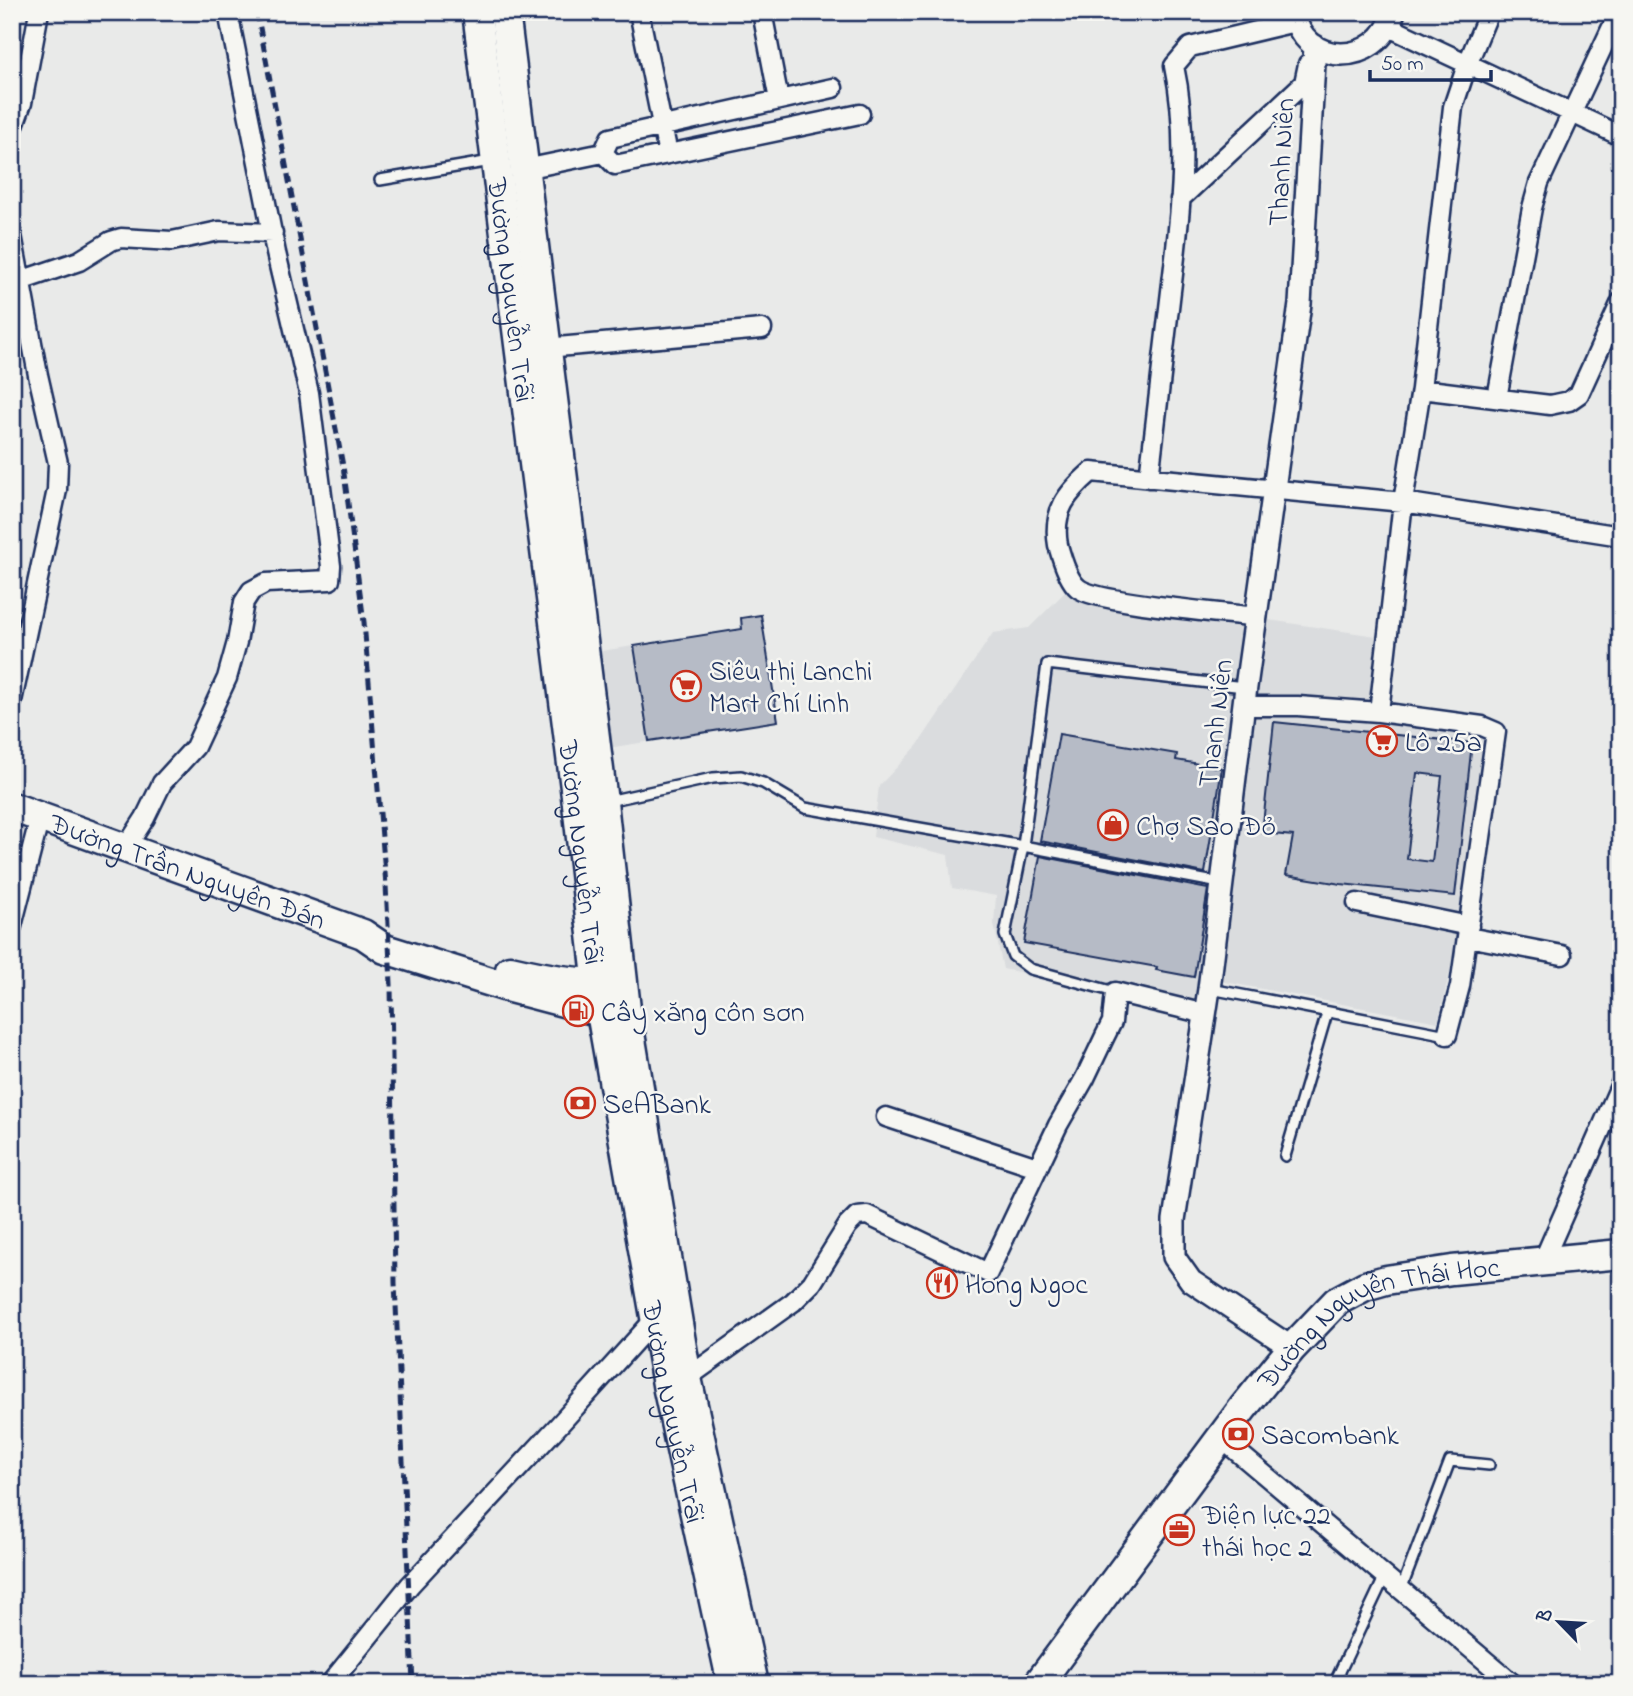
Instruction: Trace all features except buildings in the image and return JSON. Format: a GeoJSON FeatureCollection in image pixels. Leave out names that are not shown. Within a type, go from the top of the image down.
{"type":"FeatureCollection","features":[{"type":"Feature","properties":{"kind":"highway","name":"Đường Nguyễn Trãi"},"geometry":{"type":"LineString","coordinates":[[477,12],[496,160],[590,803]]}},
{"type":"Feature","properties":{"kind":"highway","name":"Đường Nguyễn Trãi"},"geometry":{"type":"LineString","coordinates":[[505,12],[546,348],[590,803],[612,997],[655,1319],[677,1384],[754,1684]]}},
{"type":"Feature","properties":{"kind":"highway","name":"Đường Trần Nguyên Đán"},"geometry":{"type":"LineString","coordinates":[[12,807],[363,934],[385,949],[510,989],[612,997]]}},
{"type":"Feature","properties":{"kind":"highway","name":"Đường Nguyễn Trãi"},"geometry":{"type":"LineString","coordinates":[[612,997],[677,1384],[732,1684]]}},
{"type":"Feature","properties":{"kind":"highway","name":"Đường Nguyễn Thái Học"},"geometry":{"type":"LineString","coordinates":[[1038,1684],[1221,1438],[1292,1348],[1338,1301],[1365,1286],[1452,1270],[1621,1254]]}},
{"type":"Feature","properties":{"kind":"street"},"geometry":{"type":"LineString","coordinates":[[12,131],[22,103],[39,12]]}},
{"type":"Feature","properties":{"kind":"street"},"geometry":{"type":"LineString","coordinates":[[125,849],[145,818],[162,783],[195,747],[227,678],[244,602],[251,591],[266,583],[330,580],[331,566],[309,393],[228,12]]}},
{"type":"Feature","properties":{"kind":"street"},"geometry":{"type":"LineString","coordinates":[[639,12],[668,154]]}},
{"type":"Feature","properties":{"kind":"street"},"geometry":{"type":"LineString","coordinates":[[762,12],[779,100]]}},
{"type":"Feature","properties":{"kind":"street"},"geometry":{"type":"LineString","coordinates":[[1378,712],[1403,502],[1421,389],[1453,107],[1489,12]]}},
{"type":"Feature","properties":{"kind":"street"},"geometry":{"type":"LineString","coordinates":[[1497,398],[1539,183],[1619,12]]}},
{"type":"Feature","properties":{"kind":"street"},"geometry":{"type":"LineString","coordinates":[[1149,478],[1180,199],[1183,135],[1179,88],[1174,66],[1190,47],[1295,17],[1313,45],[1331,53],[1348,54],[1364,50],[1379,40],[1392,20],[1467,65],[1621,135]]}},
{"type":"Feature","properties":{"kind":"street"},"geometry":{"type":"LineString","coordinates":[[1180,199],[1304,83],[1313,45]]}},
{"type":"Feature","properties":{"kind":"street","name":"Thanh Niên"},"geometry":{"type":"LineString","coordinates":[[1292,1348],[1191,1281],[1174,1257],[1174,1220],[1209,989],[1245,697],[1300,304],[1313,45]]}},
{"type":"Feature","properties":{"kind":"street"},"geometry":{"type":"LineString","coordinates":[[603,153],[610,138],[833,88]]}},
{"type":"Feature","properties":{"kind":"street"},"geometry":{"type":"LineString","coordinates":[[603,153],[615,165],[860,114]]}},
{"type":"Feature","properties":{"kind":"street"},"geometry":{"type":"LineString","coordinates":[[525,169],[603,153]]}},
{"type":"Feature","properties":{"kind":"street"},"geometry":{"type":"LineString","coordinates":[[20,281],[79,261],[111,241],[121,238],[172,241],[219,231],[273,233]]}},
{"type":"Feature","properties":{"kind":"street"},"geometry":{"type":"LineString","coordinates":[[12,235],[58,463],[57,489],[12,701]]}},
{"type":"Feature","properties":{"kind":"street"},"geometry":{"type":"LineString","coordinates":[[1421,389],[1550,405],[1569,401],[1579,394],[1621,302]]}},
{"type":"Feature","properties":{"kind":"street"},"geometry":{"type":"LineString","coordinates":[[546,348],[762,329]]}},
{"type":"Feature","properties":{"kind":"street"},"geometry":{"type":"LineString","coordinates":[[1257,617],[1102,597],[1077,588],[1061,560],[1055,529],[1068,492],[1091,472],[1403,502],[1621,536]]}},
{"type":"Feature","properties":{"kind":"street"},"geometry":{"type":"LineString","coordinates":[[1245,697],[1298,706],[1378,712],[1482,726],[1496,732],[1460,986],[1447,1035]]}},
{"type":"Feature","properties":{"kind":"street"},"geometry":{"type":"LineString","coordinates":[[12,926],[40,817]]}},
{"type":"Feature","properties":{"kind":"street"},"geometry":{"type":"LineString","coordinates":[[1357,903],[1562,955]]}},
{"type":"Feature","properties":{"kind":"street"},"geometry":{"type":"LineString","coordinates":[[677,1384],[793,1302],[812,1283],[857,1216],[867,1215],[988,1273],[1037,1167],[1112,1022],[1115,992],[1205,1014]]}},
{"type":"Feature","properties":{"kind":"street"},"geometry":{"type":"LineString","coordinates":[[1543,1262],[1621,1084]]}},
{"type":"Feature","properties":{"kind":"street"},"geometry":{"type":"LineString","coordinates":[[886,1117],[1037,1167]]}},
{"type":"Feature","properties":{"kind":"street"},"geometry":{"type":"LineString","coordinates":[[330,1684],[410,1585],[655,1319]]}},
{"type":"Feature","properties":{"kind":"street"},"geometry":{"type":"LineString","coordinates":[[1221,1438],[1513,1684]]}},
{"type":"Feature","properties":{"kind":"lane"},"geometry":{"type":"LineString","coordinates":[[380,180],[496,160]]}},
{"type":"Feature","properties":{"kind":"lane"},"geometry":{"type":"LineString","coordinates":[[1115,992],[1030,969],[1013,956],[1005,935],[1023,846],[1047,664],[1245,697]]}},
{"type":"Feature","properties":{"kind":"lane"},"geometry":{"type":"LineString","coordinates":[[590,803],[713,778],[741,776],[764,783],[804,808],[1222,884]]}},
{"type":"Feature","properties":{"kind":"lane"},"geometry":{"type":"LineString","coordinates":[[1209,989],[1447,1035]]}},
{"type":"Feature","properties":{"kind":"lane"},"geometry":{"type":"LineString","coordinates":[[1285,1156],[1327,1013]]}},
{"type":"Feature","properties":{"kind":"lane"},"geometry":{"type":"LineString","coordinates":[[1402,1590],[1450,1461],[1489,1465]]}},
{"type":"Feature","properties":{"kind":"lane"},"geometry":{"type":"LineString","coordinates":[[1334,1684],[1385,1576]]}},
{"type":"Feature","properties":{"kind":"shaded area"},"geometry":{"type":"Polygon","coordinates":[[[1067,590],[1376,636],[1369,708],[1486,732],[1465,906],[1438,1022],[1225,982],[1198,982],[1197,1005],[1003,969],[994,924],[996,896],[952,888],[948,855],[873,837],[879,786],[917,746],[993,633],[1029,628],[1067,590]]]}},
{"type":"Feature","properties":{"kind":"shaded area","name":"Siêu thị Lanchi Mart Chí Linh"},"geometry":{"type":"Polygon","coordinates":[[[761,615],[778,721],[608,748],[595,652],[742,629],[741,618],[761,615]]]}},
{"type":"Feature","properties":{"kind":"railway"},"geometry":{"type":"LineString","coordinates":[[257,12],[343,466],[364,622],[386,885],[391,984],[395,1283],[413,1684]]}},
{"type":"Feature","properties":{"kind":"place","name":"Siêu thị Lanchi Mart Chí Linh"},"geometry":{"type":"Point","coordinates":[686,686]}},
{"type":"Feature","properties":{"kind":"place","name":"Lô 25a"},"geometry":{"type":"Point","coordinates":[1382,741]}},
{"type":"Feature","properties":{"kind":"place","name":"Chợ Sao Đỏ"},"geometry":{"type":"Point","coordinates":[1113,825]}},
{"type":"Feature","properties":{"kind":"place","name":"Cây xăng côn sơn"},"geometry":{"type":"Point","coordinates":[578,1011]}},
{"type":"Feature","properties":{"kind":"place","name":"SeABank"},"geometry":{"type":"Point","coordinates":[580,1103]}},
{"type":"Feature","properties":{"kind":"place","name":"Hong Ngoc"},"geometry":{"type":"Point","coordinates":[942,1283]}},
{"type":"Feature","properties":{"kind":"place","name":"Sacombank"},"geometry":{"type":"Point","coordinates":[1238,1434]}},
{"type":"Feature","properties":{"kind":"place","name":"Điện lực 22 thái học 2"},"geometry":{"type":"Point","coordinates":[1179,1530]}}]}
